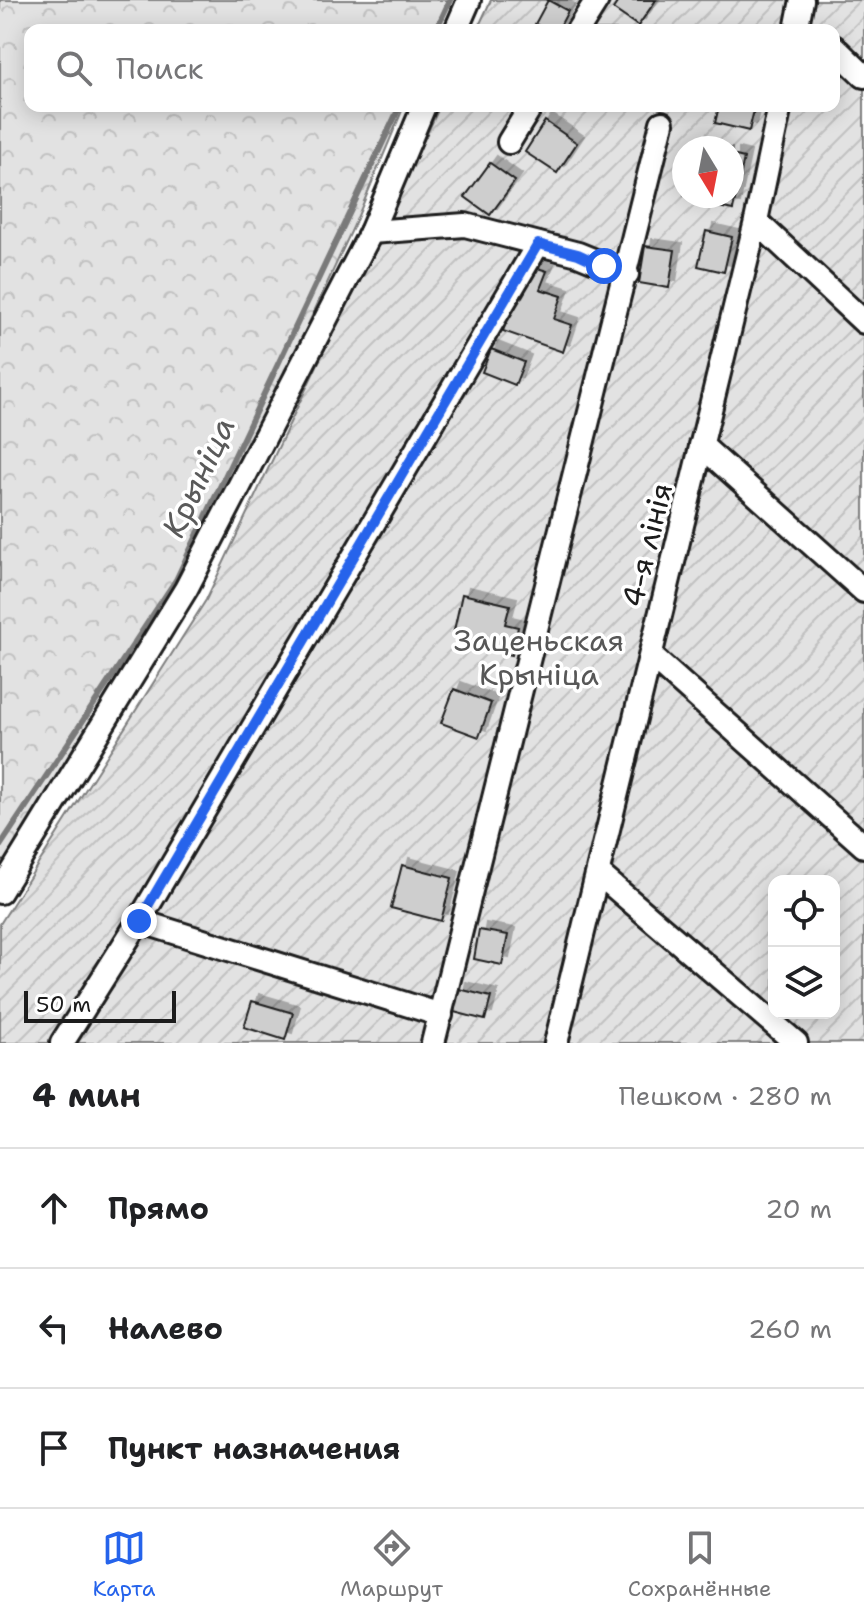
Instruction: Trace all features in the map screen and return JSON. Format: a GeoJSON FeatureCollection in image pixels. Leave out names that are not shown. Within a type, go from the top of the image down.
{"type":"FeatureCollection","features":[{"type":"Feature","properties":{"kind":"street"},"geometry":{"type":"LineString","coordinates":[[459,24],[469,0]]}},
{"type":"Feature","properties":{"kind":"street"},"geometry":{"type":"LineString","coordinates":[[582,24],[597,0]]}},
{"type":"Feature","properties":{"kind":"street"},"geometry":{"type":"LineString","coordinates":[[840,53],[864,76]]}},
{"type":"Feature","properties":{"kind":"street"},"geometry":{"type":"LineString","coordinates":[[0,892],[186,589],[371,232],[421,112]]}},
{"type":"Feature","properties":{"kind":"street"},"geometry":{"type":"LineString","coordinates":[[509,142],[527,112]]}},
{"type":"Feature","properties":{"kind":"street","name":"4-я лінія"},"geometry":{"type":"LineString","coordinates":[[556,1043],[756,221],[779,112]]}},
{"type":"Feature","properties":{"kind":"street"},"geometry":{"type":"LineString","coordinates":[[433,1043],[627,274],[662,123]]}},
{"type":"Feature","properties":{"kind":"street"},"geometry":{"type":"LineString","coordinates":[[756,221],[864,322]]}},
{"type":"Feature","properties":{"kind":"street"},"geometry":{"type":"LineString","coordinates":[[371,232],[465,225],[578,254],[627,274]]}},
{"type":"Feature","properties":{"kind":"street"},"geometry":{"type":"LineString","coordinates":[[62,1043],[139,921],[538,244]]}},
{"type":"Feature","properties":{"kind":"street"},"geometry":{"type":"LineString","coordinates":[[701,445],[864,591]]}},
{"type":"Feature","properties":{"kind":"street"},"geometry":{"type":"LineString","coordinates":[[651,656],[864,846]]}},
{"type":"Feature","properties":{"kind":"street"},"geometry":{"type":"LineString","coordinates":[[598,873],[796,1043]]}},
{"type":"Feature","properties":{"kind":"street"},"geometry":{"type":"LineString","coordinates":[[139,921],[441,1015]]}},
{"type":"Feature","properties":{"kind":"green space"},"geometry":{"type":"Polygon","coordinates":[[[0,0],[448,0],[438,24],[24,24],[24,112],[401,112],[355,223],[188,584],[0,888],[0,0]]]}},
{"type":"Feature","properties":{"kind":"green space","name":"Заценьская Крыніца"},"geometry":{"type":"Polygon","coordinates":[[[491,0],[864,0],[864,1043],[0,1043],[0,924],[206,600],[437,112],[840,112],[840,24],[480,24],[491,0]]]}},
{"type":"Feature","properties":{"kind":"building"},"geometry":{"type":"Polygon","coordinates":[[[548,0],[568,11],[561,24],[535,24],[548,0]]]}},
{"type":"Feature","properties":{"kind":"building"},"geometry":{"type":"Polygon","coordinates":[[[619,0],[656,0],[639,24],[613,9],[619,0]]]}},
{"type":"Feature","properties":{"kind":"building"},"geometry":{"type":"Polygon","coordinates":[[[718,112],[754,112],[749,131],[715,123],[718,112]]]}},
{"type":"Feature","properties":{"kind":"building"},"geometry":{"type":"Polygon","coordinates":[[[545,121],[577,143],[557,173],[525,152],[545,121]]]}},
{"type":"Feature","properties":{"kind":"building"},"geometry":{"type":"Polygon","coordinates":[[[490,163],[515,181],[490,215],[465,197],[490,163]]]}},
{"type":"Feature","properties":{"kind":"building"},"geometry":{"type":"Polygon","coordinates":[[[706,231],[732,237],[724,272],[698,266],[706,231]]]}},
{"type":"Feature","properties":{"kind":"building"},"geometry":{"type":"Polygon","coordinates":[[[645,246],[675,250],[669,288],[639,283],[645,246]]]}},
{"type":"Feature","properties":{"kind":"building"},"geometry":{"type":"Polygon","coordinates":[[[528,265],[547,271],[540,289],[562,296],[554,319],[572,325],[563,352],[503,331],[528,265]]]}},
{"type":"Feature","properties":{"kind":"building"},"geometry":{"type":"Polygon","coordinates":[[[491,349],[524,362],[515,385],[482,372],[491,349]]]}},
{"type":"Feature","properties":{"kind":"building"},"geometry":{"type":"Polygon","coordinates":[[[462,594],[510,605],[505,624],[518,627],[512,655],[467,646],[469,638],[453,635],[462,594]]]}},
{"type":"Feature","properties":{"kind":"building"},"geometry":{"type":"Polygon","coordinates":[[[454,689],[491,703],[479,737],[441,723],[454,689]]]}},
{"type":"Feature","properties":{"kind":"building"},"geometry":{"type":"Polygon","coordinates":[[[402,865],[452,878],[441,921],[391,908],[402,865]]]}},
{"type":"Feature","properties":{"kind":"building"},"geometry":{"type":"Polygon","coordinates":[[[479,930],[508,935],[502,965],[474,959],[479,930]]]}},
{"type":"Feature","properties":{"kind":"building"},"geometry":{"type":"Polygon","coordinates":[[[459,989],[491,997],[485,1020],[454,1012],[459,989]]]}},
{"type":"Feature","properties":{"kind":"building"},"geometry":{"type":"Polygon","coordinates":[[[252,1001],[293,1013],[285,1040],[244,1027],[252,1001]]]}},
{"type":"Feature","properties":{"kind":"waterway","name":"Крыніца"},"geometry":{"type":"LineString","coordinates":[[439,24],[450,0]]}},
{"type":"Feature","properties":{"kind":"waterway","name":"Крыніца"},"geometry":{"type":"LineString","coordinates":[[0,846],[176,580],[397,112]]}},
{"type":"Feature","properties":{"kind":"route"},"geometry":{"type":"LineString","coordinates":[[139,921],[538,244],[578,254],[604,266]]}}]}
